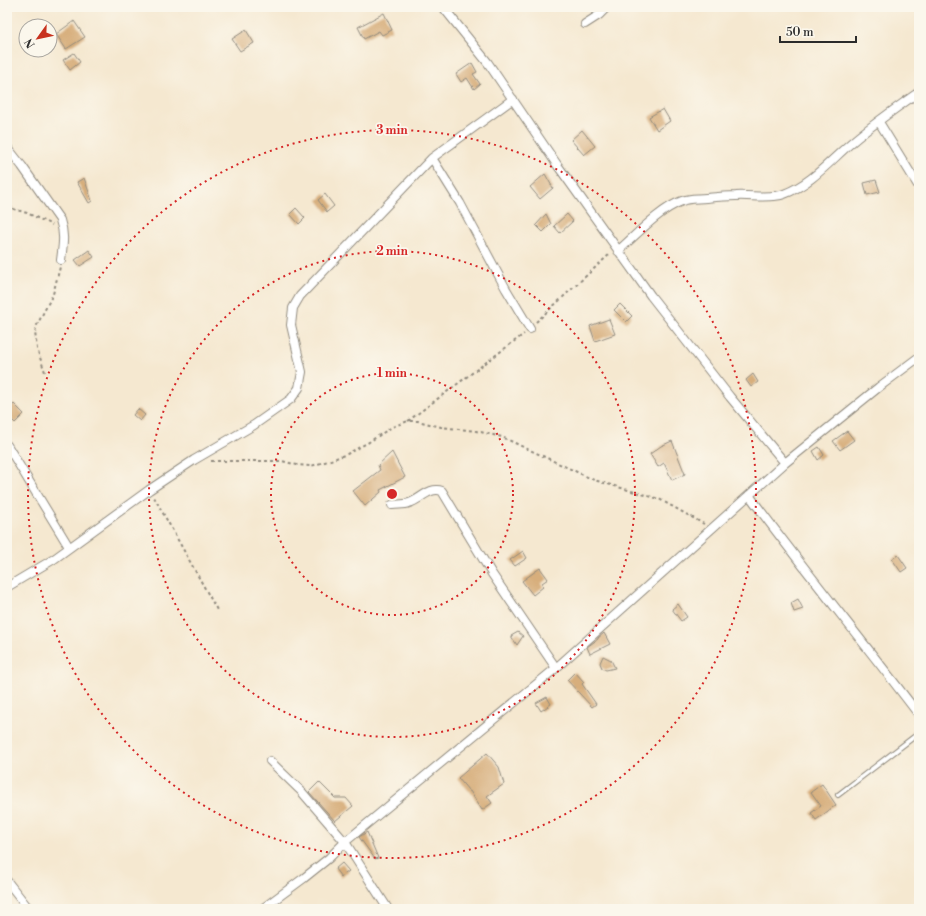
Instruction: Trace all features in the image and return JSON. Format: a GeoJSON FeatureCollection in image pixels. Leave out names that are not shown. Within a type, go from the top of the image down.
{"type":"FeatureCollection","features":[{"type":"Feature","properties":{"kind":"street"},"geometry":{"type":"LineString","coordinates":[[443,7],[488,63],[558,166],[651,296],[730,397],[785,463]]}},
{"type":"Feature","properties":{"kind":"street"},"geometry":{"type":"LineString","coordinates":[[585,24],[599,15],[607,7]]}},
{"type":"Feature","properties":{"kind":"street"},"geometry":{"type":"LineString","coordinates":[[617,250],[656,218],[682,200],[732,196],[783,195],[813,177],[852,143],[919,92]]}},
{"type":"Feature","properties":{"kind":"street"},"geometry":{"type":"LineString","coordinates":[[7,587],[54,559],[149,490],[194,460],[254,425],[291,399],[299,388],[302,372],[291,325],[293,308],[300,296],[432,158],[513,99]]}},
{"type":"Feature","properties":{"kind":"street"},"geometry":{"type":"LineString","coordinates":[[879,122],[919,188]]}},
{"type":"Feature","properties":{"kind":"street"},"geometry":{"type":"LineString","coordinates":[[7,147],[60,220],[64,240],[61,260]]}},
{"type":"Feature","properties":{"kind":"street"},"geometry":{"type":"LineString","coordinates":[[432,158],[460,203],[506,289],[530,329]]}},
{"type":"Feature","properties":{"kind":"street"},"geometry":{"type":"LineString","coordinates":[[262,909],[319,866],[345,842],[556,668],[785,463],[879,387],[919,357]]}},
{"type":"Feature","properties":{"kind":"street"},"geometry":{"type":"LineString","coordinates":[[7,445],[69,547]]}},
{"type":"Feature","properties":{"kind":"street"},"geometry":{"type":"LineString","coordinates":[[392,504],[409,503],[433,490],[442,491],[492,574],[556,668]]}},
{"type":"Feature","properties":{"kind":"street"},"geometry":{"type":"LineString","coordinates":[[749,495],[798,562],[919,715]]}},
{"type":"Feature","properties":{"kind":"street"},"geometry":{"type":"LineString","coordinates":[[270,761],[301,791],[345,842],[388,909]]}},
{"type":"Feature","properties":{"kind":"street"},"geometry":{"type":"LineString","coordinates":[[7,881],[29,909]]}},
{"type":"Feature","properties":{"kind":"lane"},"geometry":{"type":"LineString","coordinates":[[838,795],[919,733]]}},
{"type":"Feature","properties":{"kind":"path"},"geometry":{"type":"LineString","coordinates":[[7,207],[27,212],[63,230]]}},
{"type":"Feature","properties":{"kind":"path"},"geometry":{"type":"LineString","coordinates":[[194,460],[282,461],[310,466],[347,454],[392,427],[408,421],[515,342],[560,299],[617,250]]}},
{"type":"Feature","properties":{"kind":"path"},"geometry":{"type":"LineString","coordinates":[[45,372],[37,349],[35,332],[53,294],[58,278],[61,260]]}},
{"type":"Feature","properties":{"kind":"path"},"geometry":{"type":"LineString","coordinates":[[408,421],[418,421],[441,427],[502,437],[594,480],[659,499],[712,529]]}},
{"type":"Feature","properties":{"kind":"path"},"geometry":{"type":"LineString","coordinates":[[149,490],[217,610]]}},
{"type":"Feature","properties":{"kind":"building"},"geometry":{"type":"Polygon","coordinates":[[[384,13],[392,30],[382,35],[379,31],[364,39],[358,27],[384,13]]]}},
{"type":"Feature","properties":{"kind":"building"},"geometry":{"type":"Polygon","coordinates":[[[74,21],[85,37],[66,49],[58,37],[58,33],[74,21]]]}},
{"type":"Feature","properties":{"kind":"building"},"geometry":{"type":"Polygon","coordinates":[[[246,30],[254,43],[240,51],[232,39],[246,30]]]}},
{"type":"Feature","properties":{"kind":"building"},"geometry":{"type":"Polygon","coordinates":[[[74,53],[80,62],[70,70],[63,60],[74,53]]]}},
{"type":"Feature","properties":{"kind":"building"},"geometry":{"type":"Polygon","coordinates":[[[472,63],[477,72],[473,74],[480,84],[474,89],[467,78],[461,82],[456,74],[472,63]]]}},
{"type":"Feature","properties":{"kind":"building"},"geometry":{"type":"Polygon","coordinates":[[[663,109],[670,121],[657,130],[649,117],[663,109]]]}},
{"type":"Feature","properties":{"kind":"building"},"geometry":{"type":"Polygon","coordinates":[[[582,130],[595,146],[584,155],[571,140],[582,130]]]}},
{"type":"Feature","properties":{"kind":"building"},"geometry":{"type":"Polygon","coordinates":[[[545,174],[553,188],[540,199],[530,187],[545,174]]]}},
{"type":"Feature","properties":{"kind":"building"},"geometry":{"type":"Polygon","coordinates":[[[84,178],[92,201],[89,203],[77,182],[84,178]]]}},
{"type":"Feature","properties":{"kind":"building"},"geometry":{"type":"Polygon","coordinates":[[[876,180],[880,192],[867,195],[864,183],[876,180]]]}},
{"type":"Feature","properties":{"kind":"building"},"geometry":{"type":"Polygon","coordinates":[[[325,194],[334,206],[327,212],[318,200],[325,194]]]}},
{"type":"Feature","properties":{"kind":"building"},"geometry":{"type":"Polygon","coordinates":[[[296,208],[305,218],[299,224],[290,214],[296,208]]]}},
{"type":"Feature","properties":{"kind":"building"},"geometry":{"type":"Polygon","coordinates":[[[546,214],[551,224],[543,232],[536,225],[546,214]]]}},
{"type":"Feature","properties":{"kind":"building"},"geometry":{"type":"Polygon","coordinates":[[[567,214],[573,221],[560,233],[554,226],[567,214]]]}},
{"type":"Feature","properties":{"kind":"building"},"geometry":{"type":"Polygon","coordinates":[[[89,250],[94,257],[80,266],[75,260],[89,250]]]}},
{"type":"Feature","properties":{"kind":"building"},"geometry":{"type":"Polygon","coordinates":[[[620,304],[632,316],[626,322],[614,310],[620,304]]]}},
{"type":"Feature","properties":{"kind":"building"},"geometry":{"type":"Polygon","coordinates":[[[609,319],[615,334],[595,341],[590,326],[609,319]]]}},
{"type":"Feature","properties":{"kind":"building"},"geometry":{"type":"Polygon","coordinates":[[[753,374],[758,382],[751,387],[746,380],[753,374]]]}},
{"type":"Feature","properties":{"kind":"building"},"geometry":{"type":"Polygon","coordinates":[[[14,404],[24,414],[15,423],[7,415],[7,410],[14,404]]]}},
{"type":"Feature","properties":{"kind":"building"},"geometry":{"type":"Polygon","coordinates":[[[138,409],[145,415],[140,421],[133,415],[138,409]]]}},
{"type":"Feature","properties":{"kind":"building"},"geometry":{"type":"Polygon","coordinates":[[[847,431],[854,440],[840,450],[833,441],[847,431]]]}},
{"type":"Feature","properties":{"kind":"building"},"geometry":{"type":"Polygon","coordinates":[[[672,441],[685,474],[672,480],[664,463],[658,467],[650,454],[661,446],[672,441]]]}},
{"type":"Feature","properties":{"kind":"building"},"geometry":{"type":"Polygon","coordinates":[[[819,447],[824,455],[818,460],[813,451],[819,447]]]}},
{"type":"Feature","properties":{"kind":"building"},"geometry":{"type":"Polygon","coordinates":[[[392,452],[405,477],[380,490],[381,492],[365,506],[353,491],[380,470],[378,465],[392,452]]]}},
{"type":"Feature","properties":{"kind":"building"},"geometry":{"type":"Polygon","coordinates":[[[523,551],[527,558],[515,566],[510,560],[523,551]]]}},
{"type":"Feature","properties":{"kind":"building"},"geometry":{"type":"Polygon","coordinates":[[[898,555],[907,568],[901,572],[892,559],[898,555]]]}},
{"type":"Feature","properties":{"kind":"building"},"geometry":{"type":"Polygon","coordinates":[[[540,568],[548,579],[542,583],[543,587],[533,595],[522,581],[540,568]]]}},
{"type":"Feature","properties":{"kind":"building"},"geometry":{"type":"Polygon","coordinates":[[[798,599],[803,609],[794,612],[791,603],[798,599]]]}},
{"type":"Feature","properties":{"kind":"building"},"geometry":{"type":"Polygon","coordinates":[[[678,604],[687,617],[681,621],[672,609],[678,604]]]}},
{"type":"Feature","properties":{"kind":"building"},"geometry":{"type":"Polygon","coordinates":[[[518,632],[523,636],[517,645],[511,636],[518,632]]]}},
{"type":"Feature","properties":{"kind":"building"},"geometry":{"type":"Polygon","coordinates":[[[604,633],[610,644],[590,654],[587,647],[604,633]]]}},
{"type":"Feature","properties":{"kind":"building"},"geometry":{"type":"Polygon","coordinates":[[[603,656],[611,660],[615,668],[606,670],[602,668],[600,663],[603,656]]]}},
{"type":"Feature","properties":{"kind":"building"},"geometry":{"type":"Polygon","coordinates":[[[575,672],[584,682],[582,684],[596,704],[592,707],[567,680],[575,672]]]}},
{"type":"Feature","properties":{"kind":"building"},"geometry":{"type":"Polygon","coordinates":[[[547,697],[551,704],[541,711],[536,703],[547,697]]]}},
{"type":"Feature","properties":{"kind":"building"},"geometry":{"type":"Polygon","coordinates":[[[487,753],[499,767],[504,784],[487,796],[492,803],[482,810],[470,791],[458,778],[487,753]]]}},
{"type":"Feature","properties":{"kind":"building"},"geometry":{"type":"Polygon","coordinates":[[[319,782],[335,798],[346,798],[353,806],[335,821],[309,792],[319,782]]]}},
{"type":"Feature","properties":{"kind":"building"},"geometry":{"type":"Polygon","coordinates":[[[822,784],[836,805],[816,820],[811,813],[821,806],[811,792],[822,784]]]}},
{"type":"Feature","properties":{"kind":"building"},"geometry":{"type":"Polygon","coordinates":[[[367,832],[378,858],[375,859],[359,837],[367,832]]]}},
{"type":"Feature","properties":{"kind":"building"},"geometry":{"type":"Polygon","coordinates":[[[342,863],[349,871],[341,877],[335,869],[342,863]]]}}]}
